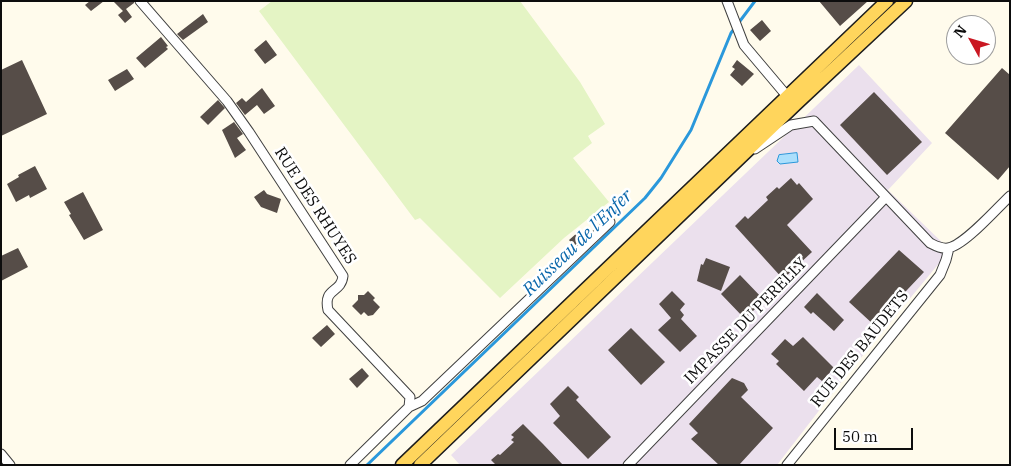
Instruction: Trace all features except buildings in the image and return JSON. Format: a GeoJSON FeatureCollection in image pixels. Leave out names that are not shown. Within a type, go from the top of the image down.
{"type":"FeatureCollection","features":[{"type":"Feature","properties":{"kind":"main road"},"geometry":{"type":"LineString","coordinates":[[402,465],[887,1]]}},
{"type":"Feature","properties":{"kind":"main road"},"geometry":{"type":"LineString","coordinates":[[420,465],[906,1]]}},
{"type":"Feature","properties":{"kind":"street","name":"RUE DES RHUYES"},"geometry":{"type":"LineString","coordinates":[[140,1],[226,101],[249,132],[343,276],[342,282],[328,296],[326,301],[328,310],[410,397],[409,407]]}},
{"type":"Feature","properties":{"kind":"street"},"geometry":{"type":"LineString","coordinates":[[727,1],[744,45],[787,96]]}},
{"type":"Feature","properties":{"kind":"street"},"geometry":{"type":"LineString","coordinates":[[736,162],[791,125],[814,121],[930,243],[939,248],[949,248],[961,243],[1010,196]]}},
{"type":"Feature","properties":{"kind":"street","name":"IMPASSE DU PERELLY"},"geometry":{"type":"LineString","coordinates":[[628,465],[886,197]]}},
{"type":"Feature","properties":{"kind":"street"},"geometry":{"type":"LineString","coordinates":[[350,465],[409,407],[422,400],[610,222]]}},
{"type":"Feature","properties":{"kind":"street","name":"RUE DES BAUDETS"},"geometry":{"type":"LineString","coordinates":[[787,465],[940,275],[949,248]]}},
{"type":"Feature","properties":{"kind":"street"},"geometry":{"type":"LineString","coordinates":[[1,454],[10,465]]}},
{"type":"Feature","properties":{"kind":"shaded area"},"geometry":{"type":"Polygon","coordinates":[[[859,65],[932,143],[888,190],[950,250],[845,377],[777,465],[460,465],[451,455],[859,65]]]}},
{"type":"Feature","properties":{"kind":"green space"},"geometry":{"type":"Polygon","coordinates":[[[272,1],[520,1],[580,82],[605,124],[588,136],[592,143],[573,158],[609,202],[564,238],[500,298],[420,218],[415,220],[259,11],[272,1]]]}},
{"type":"Feature","properties":{"kind":"water"},"geometry":{"type":"Polygon","coordinates":[[[797,153],[798,162],[780,164],[777,161],[779,155],[797,153]]]}},
{"type":"Feature","properties":{"kind":"waterway","name":"Ruisseau de l'Enfer"},"geometry":{"type":"LineString","coordinates":[[367,465],[645,198],[661,178],[691,130],[731,33],[755,1]]}}]}
